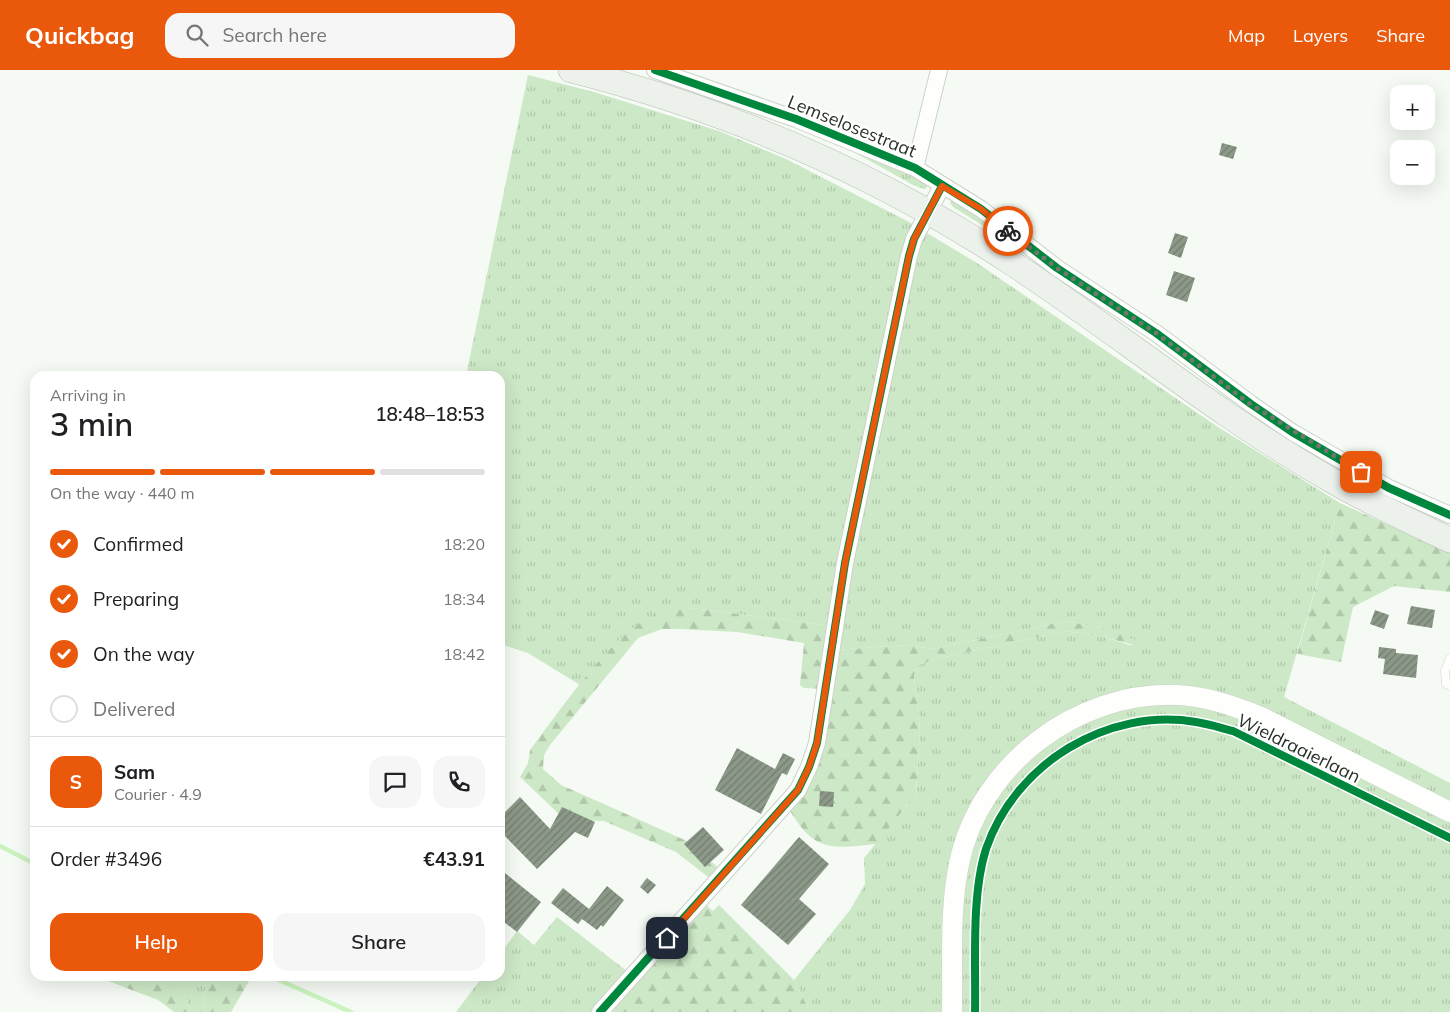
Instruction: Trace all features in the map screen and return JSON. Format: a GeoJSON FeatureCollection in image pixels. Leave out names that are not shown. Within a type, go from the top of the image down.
{"type":"FeatureCollection","features":[{"type":"Feature","properties":{"kind":"main road"},"geometry":{"type":"LineString","coordinates":[[571,70],[684,102],[788,142],[928,211],[1011,262],[1249,428],[1322,475],[1384,510],[1450,540]]}},
{"type":"Feature","properties":{"kind":"street","name":"Lemselosestraat"},"geometry":{"type":"LineString","coordinates":[[655,70],[786,116],[916,168],[981,209],[1057,268],[1156,333],[1250,404],[1292,432],[1389,488],[1450,515]]}},
{"type":"Feature","properties":{"kind":"street"},"geometry":{"type":"LineString","coordinates":[[916,168],[939,70]]}},
{"type":"Feature","properties":{"kind":"street"},"geometry":{"type":"LineString","coordinates":[[600,1012],[798,790],[809,767],[817,743],[845,563],[909,256],[914,239],[942,186]]}},
{"type":"Feature","properties":{"kind":"street","name":"Wieldraaierlaan"},"geometry":{"type":"LineString","coordinates":[[952,1012],[955,895],[959,864],[974,817],[983,800],[1000,778],[1038,739],[1067,721],[1090,710],[1119,700],[1160,695],[1179,695],[1235,706],[1261,717],[1450,812]]}},
{"type":"Feature","properties":{"kind":"lane"},"geometry":{"type":"LineString","coordinates":[[1450,658],[1445,671],[1446,684],[1450,686]]}},
{"type":"Feature","properties":{"kind":"green space"},"geometry":{"type":"Polygon","coordinates":[[[528,75],[594,92],[719,131],[786,159],[913,224],[831,626],[692,608],[644,620],[621,638],[580,685],[528,653],[505,646],[505,371],[467,371],[528,75]]]}},
{"type":"Feature","properties":{"kind":"green space"},"geometry":{"type":"Polygon","coordinates":[[[834,141],[928,183],[927,187],[924,189],[913,185],[834,141]]]}},
{"type":"Feature","properties":{"kind":"green space"},"geometry":{"type":"Polygon","coordinates":[[[953,197],[1045,264],[953,207],[950,203],[953,197]]]}},
{"type":"Feature","properties":{"kind":"green space"},"geometry":{"type":"Polygon","coordinates":[[[922,233],[927,233],[977,263],[1218,427],[1340,503],[1284,697],[1450,783],[1450,805],[1236,700],[1076,709],[966,820],[945,1012],[810,1012],[794,980],[850,910],[865,884],[864,858],[916,794],[920,730],[914,675],[918,665],[939,658],[1066,631],[1104,637],[1133,646],[1116,634],[1102,628],[1066,621],[933,649],[907,645],[834,650],[845,579],[922,233]]]}},
{"type":"Feature","properties":{"kind":"green space"},"geometry":{"type":"Polygon","coordinates":[[[1340,503],[1450,553],[1450,592],[1394,586],[1353,607],[1341,662],[1297,654],[1340,503]]]}},
{"type":"Feature","properties":{"kind":"green space"},"geometry":{"type":"Polygon","coordinates":[[[692,608],[831,626],[822,689],[804,688],[800,685],[804,643],[737,632],[662,629],[638,638],[550,745],[544,755],[543,769],[561,785],[687,841],[721,870],[712,880],[676,852],[604,821],[565,820],[520,777],[528,763],[530,750],[583,680],[614,645],[629,631],[649,617],[692,608]]]}},
{"type":"Feature","properties":{"kind":"green space"},"geometry":{"type":"Polygon","coordinates":[[[1066,621],[1102,628],[1139,641],[1138,646],[1104,637],[1066,631],[939,658],[918,665],[914,675],[920,730],[916,794],[876,844],[847,847],[825,844],[807,833],[798,823],[789,809],[798,795],[834,650],[907,645],[933,649],[1066,621]]]}},
{"type":"Feature","properties":{"kind":"green space"},"geometry":{"type":"Polygon","coordinates":[[[1169,702],[1237,714],[1450,820],[1450,833],[1438,830],[1236,728],[1185,717],[1145,718],[1106,727],[1070,743],[1038,766],[1011,795],[991,830],[978,869],[973,904],[971,1012],[958,1012],[961,881],[989,802],[1048,740],[1120,708],[1169,702]]]}},
{"type":"Feature","properties":{"kind":"green space"},"geometry":{"type":"Polygon","coordinates":[[[1161,723],[1190,725],[1239,738],[1450,842],[1450,1012],[979,1012],[980,926],[984,875],[990,851],[999,829],[1011,808],[1043,771],[1062,756],[1083,744],[1112,732],[1161,723]]]}},
{"type":"Feature","properties":{"kind":"green space"},"geometry":{"type":"Polygon","coordinates":[[[704,903],[713,911],[719,905],[794,980],[810,1012],[604,1012],[704,903]]]}},
{"type":"Feature","properties":{"kind":"green space"},"geometry":{"type":"Polygon","coordinates":[[[557,917],[628,972],[591,1012],[456,1012],[479,981],[505,981],[505,947],[517,931],[534,945],[557,917]]]}},
{"type":"Feature","properties":{"kind":"green space"},"geometry":{"type":"Polygon","coordinates":[[[108,981],[157,981],[164,983],[185,994],[189,1012],[174,1012],[158,1000],[108,981]]]}},
{"type":"Feature","properties":{"kind":"green space"},"geometry":{"type":"Polygon","coordinates":[[[152,981],[206,981],[203,1012],[189,1012],[185,994],[152,981]]]}},
{"type":"Feature","properties":{"kind":"green space"},"geometry":{"type":"Polygon","coordinates":[[[206,981],[249,981],[231,1012],[203,1012],[206,981]]]}},
{"type":"Feature","properties":{"kind":"building"},"geometry":{"type":"Polygon","coordinates":[[[1222,143],[1237,147],[1233,159],[1219,155],[1222,143]]]}},
{"type":"Feature","properties":{"kind":"building"},"geometry":{"type":"Polygon","coordinates":[[[1175,233],[1188,237],[1181,258],[1168,253],[1175,233]]]}},
{"type":"Feature","properties":{"kind":"building"},"geometry":{"type":"Polygon","coordinates":[[[1174,271],[1195,278],[1187,302],[1166,295],[1174,271]]]}},
{"type":"Feature","properties":{"kind":"building"},"geometry":{"type":"Polygon","coordinates":[[[1411,606],[1435,610],[1432,628],[1407,624],[1411,606]]]}},
{"type":"Feature","properties":{"kind":"building"},"geometry":{"type":"Polygon","coordinates":[[[1375,610],[1389,615],[1384,629],[1370,624],[1375,610]]]}},
{"type":"Feature","properties":{"kind":"building"},"geometry":{"type":"Polygon","coordinates":[[[1379,647],[1396,649],[1396,653],[1418,655],[1416,678],[1383,674],[1385,659],[1378,658],[1379,647]]]}},
{"type":"Feature","properties":{"kind":"building"},"geometry":{"type":"Polygon","coordinates":[[[737,748],[775,769],[783,753],[795,759],[787,775],[782,773],[761,814],[715,790],[737,748]]]}},
{"type":"Feature","properties":{"kind":"building"},"geometry":{"type":"Polygon","coordinates":[[[820,791],[834,792],[833,807],[819,806],[820,791]]]}},
{"type":"Feature","properties":{"kind":"building"},"geometry":{"type":"Polygon","coordinates":[[[520,797],[550,829],[562,807],[595,822],[588,838],[575,832],[537,869],[505,836],[505,812],[520,797]]]}},
{"type":"Feature","properties":{"kind":"building"},"geometry":{"type":"Polygon","coordinates":[[[703,827],[724,850],[705,867],[684,844],[703,827]]]}},
{"type":"Feature","properties":{"kind":"building"},"geometry":{"type":"Polygon","coordinates":[[[799,837],[829,864],[799,899],[816,914],[788,945],[741,905],[799,837]]]}},
{"type":"Feature","properties":{"kind":"building"},"geometry":{"type":"Polygon","coordinates":[[[505,873],[541,902],[517,932],[505,923],[505,873]]]}},
{"type":"Feature","properties":{"kind":"building"},"geometry":{"type":"Polygon","coordinates":[[[647,878],[656,885],[648,894],[640,887],[647,878]]]}},
{"type":"Feature","properties":{"kind":"building"},"geometry":{"type":"Polygon","coordinates":[[[607,886],[624,900],[603,927],[601,925],[597,930],[582,919],[578,924],[551,903],[563,888],[589,909],[607,886]]]}},
{"type":"Feature","properties":{"kind":"waterway"},"geometry":{"type":"LineString","coordinates":[[0,846],[30,861]]}},
{"type":"Feature","properties":{"kind":"waterway"},"geometry":{"type":"LineString","coordinates":[[281,981],[351,1012]]}},
{"type":"Feature","properties":{"kind":"cycle path"},"geometry":{"type":"LineString","coordinates":[[655,70],[796,119],[915,168],[981,209],[1057,268],[1156,333],[1292,432],[1389,488],[1450,515]]}},
{"type":"Feature","properties":{"kind":"cycle path"},"geometry":{"type":"LineString","coordinates":[[600,1012],[798,790],[809,767],[817,743],[845,563],[909,256],[914,239],[942,186]]}},
{"type":"Feature","properties":{"kind":"cycle path"},"geometry":{"type":"LineString","coordinates":[[975,1012],[976,908],[981,867],[986,849],[1000,819],[1019,791],[1042,768],[1068,748],[1098,733],[1130,724],[1163,720],[1196,722],[1233,731],[1450,838]]}},
{"type":"Feature","properties":{"kind":"way so far"},"geometry":{"type":"LineString","coordinates":[[1008,231],[1057,268],[1156,333],[1250,404],[1292,432],[1361,472]]}},
{"type":"Feature","properties":{"kind":"route"},"geometry":{"type":"LineString","coordinates":[[667,938],[798,790],[809,767],[817,743],[845,563],[914,239],[942,186],[981,209],[1008,231]]}}]}
